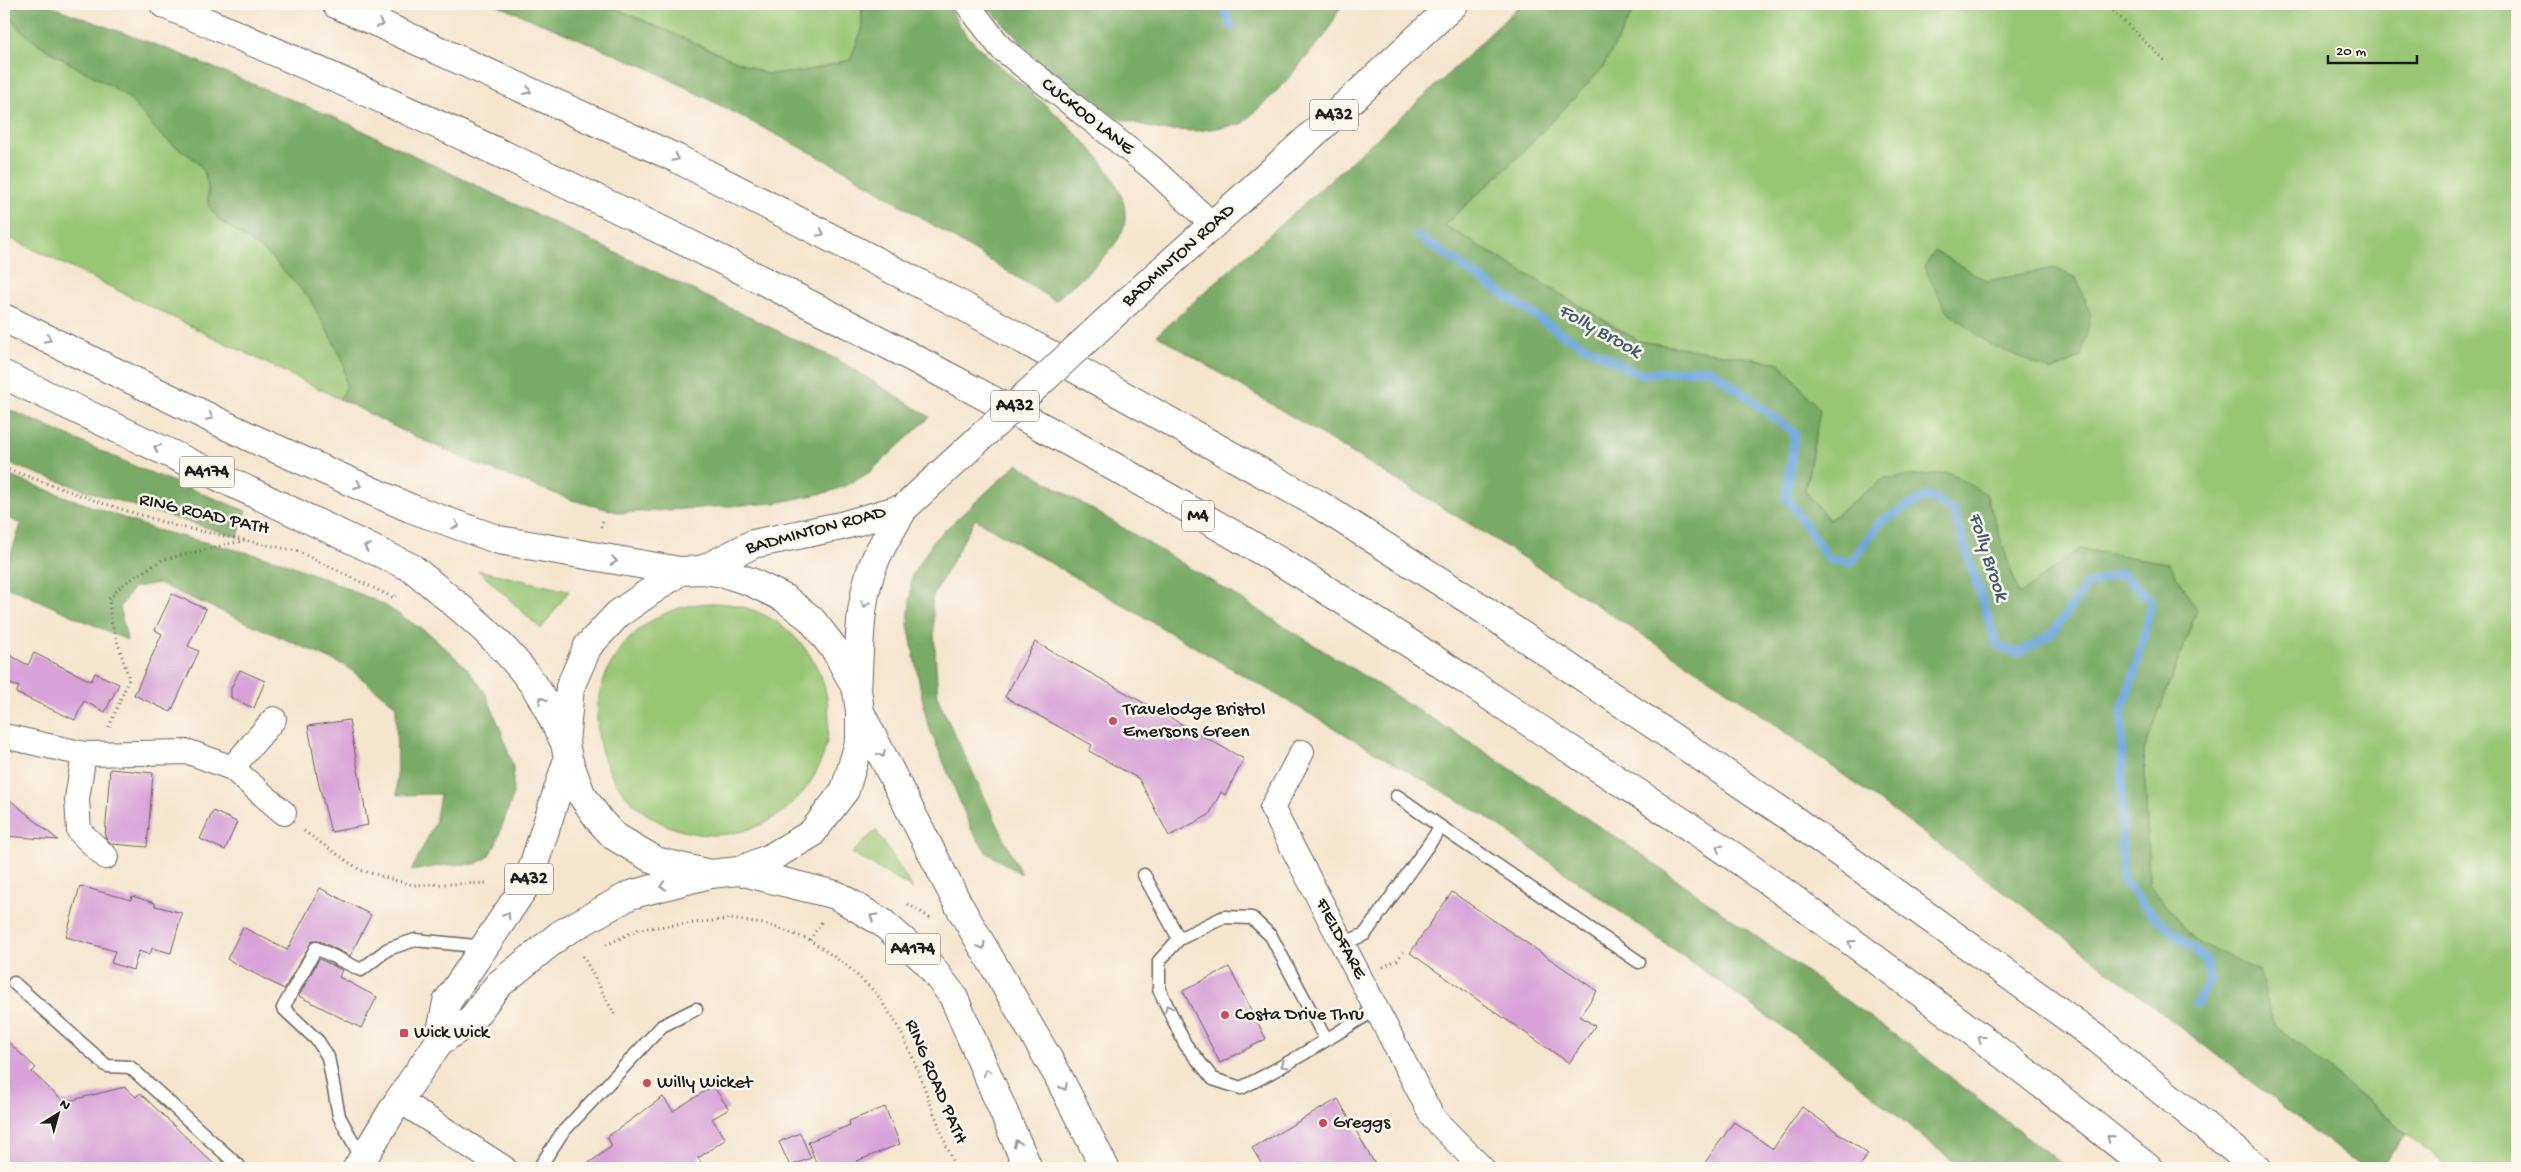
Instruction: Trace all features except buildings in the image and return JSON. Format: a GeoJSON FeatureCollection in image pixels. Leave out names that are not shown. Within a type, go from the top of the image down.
{"type":"FeatureCollection","features":[{"type":"Feature","properties":{"kind":"main road","name":"M4"},"geometry":{"type":"LineString","coordinates":[[164,4],[284,54],[654,226],[944,375],[1286,566],[1443,666],[1747,866],[2058,1096],[2148,1168]]}},
{"type":"Feature","properties":{"kind":"main road"},"geometry":{"type":"LineString","coordinates":[[336,4],[678,159],[961,306],[1318,504],[1474,602],[1787,815],[2099,1040],[2257,1168]]}},
{"type":"Feature","properties":{"kind":"main road","name":"BADMINTON ROAD"},"geometry":{"type":"LineString","coordinates":[[739,871],[770,858],[811,834],[845,790],[860,740],[858,700],[861,628],[869,578],[877,556],[904,508],[1454,4]]}},
{"type":"Feature","properties":{"kind":"main road","name":"A4174"},"geometry":{"type":"LineString","coordinates":[[4,318],[254,439],[410,508],[499,540],[691,570]]}},
{"type":"Feature","properties":{"kind":"main road","name":"A4174"},"geometry":{"type":"LineString","coordinates":[[4,375],[412,568],[467,613],[503,646],[534,686],[566,751]]}},
{"type":"Feature","properties":{"kind":"main road","name":"BADMINTON ROAD"},"geometry":{"type":"LineString","coordinates":[[566,751],[570,687],[588,646],[618,614],[691,570],[753,544],[841,526],[904,508]]}},
{"type":"Feature","properties":{"kind":"main road"},"geometry":{"type":"LineString","coordinates":[[691,570],[724,572],[751,582],[784,598],[811,619],[836,651],[958,904],[1057,1074],[1105,1168]]}},
{"type":"Feature","properties":{"kind":"main road"},"geometry":{"type":"LineString","coordinates":[[566,751],[581,794],[600,822],[614,836],[656,861],[710,874],[739,871]]}},
{"type":"Feature","properties":{"kind":"main road","name":"A432"},"geometry":{"type":"LineString","coordinates":[[439,1042],[447,1002],[486,947],[528,882],[566,751]]}},
{"type":"Feature","properties":{"kind":"main road","name":"A4174"},"geometry":{"type":"LineString","coordinates":[[739,871],[836,895],[883,923],[927,962],[953,996],[1028,1168]]}},
{"type":"Feature","properties":{"kind":"main road","name":"A432"},"geometry":{"type":"LineString","coordinates":[[359,1164],[399,1100],[439,1042],[471,1020],[498,985],[561,934],[630,895],[710,874]]}},
{"type":"Feature","properties":{"kind":"street","name":"CUCKOO LANE"},"geometry":{"type":"LineString","coordinates":[[967,4],[1001,48],[1152,168],[1213,225]]}},
{"type":"Feature","properties":{"kind":"street"},"geometry":{"type":"LineString","coordinates":[[232,768],[274,719]]}},
{"type":"Feature","properties":{"kind":"street"},"geometry":{"type":"LineString","coordinates":[[4,736],[92,754],[189,752],[232,768],[284,813]]}},
{"type":"Feature","properties":{"kind":"street","name":"FIELDFARE"},"geometry":{"type":"LineString","coordinates":[[1302,752],[1272,808],[1433,1118],[1472,1165]]}},
{"type":"Feature","properties":{"kind":"street"},"geometry":{"type":"LineString","coordinates":[[92,754],[77,799],[80,831],[106,858]]}},
{"type":"Feature","properties":{"kind":"street"},"geometry":{"type":"LineString","coordinates":[[399,1100],[504,1168]]}},
{"type":"Feature","properties":{"kind":"lane"},"geometry":{"type":"LineString","coordinates":[[1397,796],[1639,962]]}},
{"type":"Feature","properties":{"kind":"lane"},"geometry":{"type":"LineString","coordinates":[[1343,944],[1366,934],[1440,827]]}},
{"type":"Feature","properties":{"kind":"lane"},"geometry":{"type":"LineString","coordinates":[[1144,875],[1179,939]]}},
{"type":"Feature","properties":{"kind":"lane"},"geometry":{"type":"LineString","coordinates":[[1326,1040],[1270,936],[1252,918],[1224,917],[1179,939],[1159,961],[1159,990],[1185,1044],[1213,1079],[1240,1088],[1272,1072],[1326,1040],[1376,1009]]}},
{"type":"Feature","properties":{"kind":"lane"},"geometry":{"type":"LineString","coordinates":[[359,1164],[339,1116],[328,1057],[318,1041],[282,1008],[316,948],[361,970],[388,949],[415,940],[486,947]]}},
{"type":"Feature","properties":{"kind":"lane"},"geometry":{"type":"LineString","coordinates":[[14,983],[106,1066],[130,1067],[241,1168]]}},
{"type":"Feature","properties":{"kind":"lane"},"geometry":{"type":"LineString","coordinates":[[539,1168],[562,1133],[662,1026],[696,1009]]}},
{"type":"Feature","properties":{"kind":"path"},"geometry":{"type":"LineString","coordinates":[[2106,4],[2166,62]]}},
{"type":"Feature","properties":{"kind":"path","name":"RING ROAD PATH"},"geometry":{"type":"LineString","coordinates":[[4,468],[102,503],[176,526],[297,550],[394,598]]}},
{"type":"Feature","properties":{"kind":"path"},"geometry":{"type":"LineString","coordinates":[[600,530],[603,520]]}},
{"type":"Feature","properties":{"kind":"path"},"geometry":{"type":"LineString","coordinates":[[92,754],[129,678],[112,620],[110,598],[122,585],[162,560],[248,539]]}},
{"type":"Feature","properties":{"kind":"path"},"geometry":{"type":"LineString","coordinates":[[284,813],[318,843],[360,870],[412,885],[486,883]]}},
{"type":"Feature","properties":{"kind":"path","name":"RING ROAD PATH"},"geometry":{"type":"LineString","coordinates":[[599,948],[639,929],[731,919],[768,925],[810,940],[846,965],[876,993],[898,1026],[913,1058],[955,1168]]}},
{"type":"Feature","properties":{"kind":"path"},"geometry":{"type":"LineString","coordinates":[[810,940],[822,921]]}},
{"type":"Feature","properties":{"kind":"path"},"geometry":{"type":"LineString","coordinates":[[577,958],[591,952]]}},
{"type":"Feature","properties":{"kind":"path"},"geometry":{"type":"LineString","coordinates":[[582,956],[615,1015]]}},
{"type":"Feature","properties":{"kind":"green space"},"geometry":{"type":"Polygon","coordinates":[[[4,4],[6,4],[11,18],[22,31],[55,55],[122,93],[158,132],[188,154],[201,168],[206,177],[208,205],[219,220],[268,254],[310,299],[343,360],[346,388],[340,399],[4,235],[4,4]]]}},
{"type":"Feature","properties":{"kind":"green space"},"geometry":{"type":"Polygon","coordinates":[[[6,4],[45,4],[178,53],[345,122],[840,361],[930,417],[870,472],[848,485],[829,492],[776,503],[621,513],[572,500],[479,465],[405,432],[340,399],[346,388],[343,360],[310,299],[268,254],[219,220],[208,205],[206,177],[195,161],[158,132],[122,93],[37,43],[11,17],[6,4]]]}},
{"type":"Feature","properties":{"kind":"green space"},"geometry":{"type":"Polygon","coordinates":[[[495,4],[605,4],[766,74],[801,72],[850,60],[862,30],[862,4],[947,4],[965,33],[983,51],[1036,96],[1090,148],[1111,175],[1123,201],[1124,226],[1120,236],[1104,257],[1055,301],[848,172],[648,68],[495,4]]]}},
{"type":"Feature","properties":{"kind":"green space"},"geometry":{"type":"Polygon","coordinates":[[[605,4],[862,4],[862,30],[850,60],[801,72],[766,74],[605,4]]]}},
{"type":"Feature","properties":{"kind":"green space"},"geometry":{"type":"Polygon","coordinates":[[[985,4],[1342,4],[1327,33],[1279,89],[1242,124],[1198,131],[1161,130],[1117,118],[1043,66],[985,4]]]}},
{"type":"Feature","properties":{"kind":"green space"},"geometry":{"type":"Polygon","coordinates":[[[1521,4],[1637,4],[1602,69],[1516,159],[1444,225],[1639,341],[1780,363],[1820,410],[1805,491],[1829,520],[1885,478],[1950,473],[1986,494],[2019,595],[2080,549],[2168,563],[2197,610],[2144,751],[2149,884],[2195,941],[2259,970],[2273,1023],[2407,1134],[2380,1168],[2362,1168],[2045,922],[1723,687],[1491,537],[1157,335],[1442,80],[1521,4]]]}},
{"type":"Feature","properties":{"kind":"green space"},"geometry":{"type":"Polygon","coordinates":[[[1637,4],[2517,4],[2517,1168],[2449,1168],[2273,1023],[2259,970],[2195,941],[2149,884],[2144,751],[2197,610],[2080,549],[2019,595],[1986,494],[1885,478],[1829,520],[1805,491],[1820,410],[1780,363],[1639,341],[1444,225],[1516,159],[1602,69],[1637,4]]]}},
{"type":"Feature","properties":{"kind":"green space"},"geometry":{"type":"Polygon","coordinates":[[[1935,251],[1987,281],[2054,268],[2076,278],[2091,315],[2081,357],[2052,371],[1989,344],[1946,310],[1924,267],[1935,251]]]}},
{"type":"Feature","properties":{"kind":"green space"},"geometry":{"type":"Polygon","coordinates":[[[4,407],[139,468],[246,511],[238,537],[99,495],[4,462],[4,407]]]}},
{"type":"Feature","properties":{"kind":"green space"},"geometry":{"type":"Polygon","coordinates":[[[1017,464],[1223,588],[1465,739],[1632,848],[1913,1048],[2067,1168],[1961,1168],[1829,1060],[1485,816],[975,519],[932,598],[938,699],[1021,874],[987,853],[972,831],[927,722],[908,625],[912,576],[934,540],[1017,464]]]}},
{"type":"Feature","properties":{"kind":"green space"},"geometry":{"type":"Polygon","coordinates":[[[4,474],[156,530],[281,561],[383,604],[431,635],[467,668],[486,694],[501,730],[513,767],[513,796],[495,846],[487,858],[475,864],[446,865],[411,871],[435,823],[440,794],[397,795],[396,706],[346,666],[157,583],[133,588],[120,607],[127,640],[4,585],[4,575],[21,524],[4,516],[4,474]]]}},
{"type":"Feature","properties":{"kind":"green space"},"geometry":{"type":"Polygon","coordinates":[[[478,570],[569,591],[541,629],[478,570]]]}},
{"type":"Feature","properties":{"kind":"green space"},"geometry":{"type":"Polygon","coordinates":[[[713,603],[747,608],[757,612],[777,623],[795,637],[809,655],[820,675],[824,685],[829,719],[824,753],[820,763],[809,783],[795,801],[777,815],[757,826],[747,830],[713,835],[679,830],[669,826],[649,815],[631,801],[617,783],[606,763],[602,753],[597,719],[602,685],[606,675],[617,655],[631,637],[649,623],[669,612],[679,608],[713,603]]]}},
{"type":"Feature","properties":{"kind":"green space"},"geometry":{"type":"Polygon","coordinates":[[[876,830],[913,889],[852,853],[876,830]]]}},
{"type":"Feature","properties":{"kind":"waterway","name":"Folly Brook"},"geometry":{"type":"LineString","coordinates":[[1223,4],[1231,27]]}},
{"type":"Feature","properties":{"kind":"waterway","name":"Folly Brook"},"geometry":{"type":"LineString","coordinates":[[1417,235],[1562,334],[1639,374],[1710,369],[1795,433],[1786,497],[1829,559],[1851,563],[1880,522],[1927,496],[1953,510],[1997,645],[2017,654],[2053,633],[2086,585],[2121,573],[2152,601],[2136,668],[2122,709],[2122,878],[2148,911],[2206,960],[2210,978],[2197,1004]]}},
{"type":"Feature","properties":{"kind":"place","name":"Travelodge Bristol Emersons Green"},"geometry":{"type":"Point","coordinates":[1113,721]}},
{"type":"Feature","properties":{"kind":"place","name":"Costa Drive Thru"},"geometry":{"type":"Point","coordinates":[1225,1015]}},
{"type":"Feature","properties":{"kind":"place","name":"Wick Wick"},"geometry":{"type":"Point","coordinates":[404,1033]}},
{"type":"Feature","properties":{"kind":"place","name":"Willy Wicket"},"geometry":{"type":"Point","coordinates":[647,1083]}},
{"type":"Feature","properties":{"kind":"place","name":"Greggs"},"geometry":{"type":"Point","coordinates":[1323,1123]}}]}
